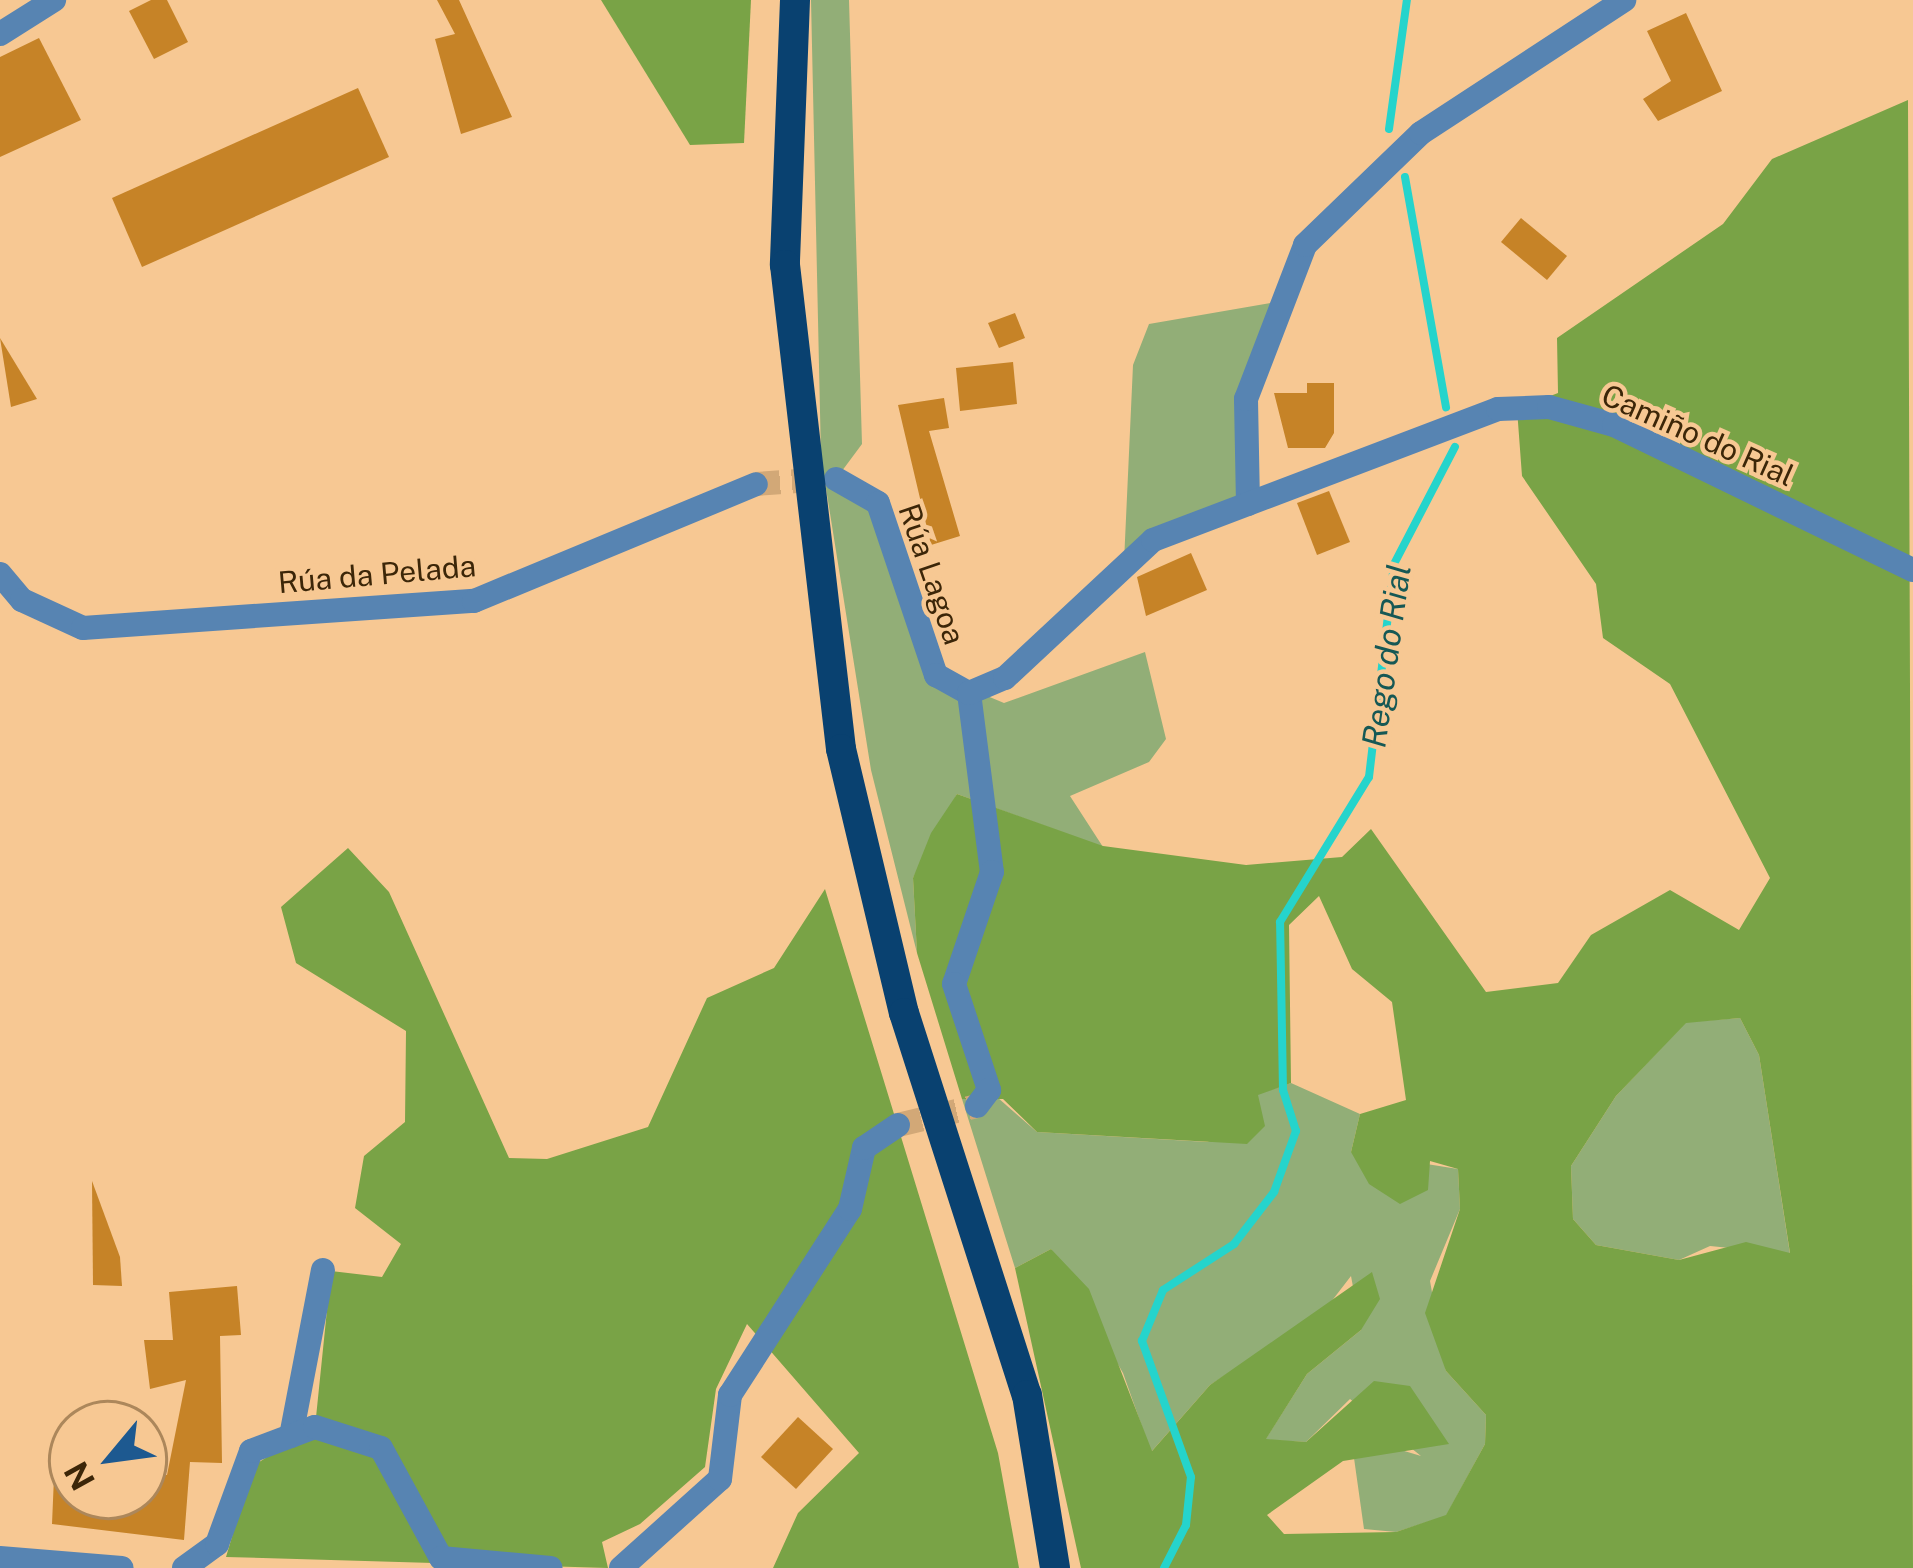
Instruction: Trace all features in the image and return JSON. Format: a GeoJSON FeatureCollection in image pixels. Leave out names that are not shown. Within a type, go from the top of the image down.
{"type":"FeatureCollection","features":[{"type":"Feature","properties":{"kind":"main road"},"geometry":{"type":"LineString","coordinates":[[795,0],[785,265],[841,749],[904,1013],[1027,1395],[1055,1568]]}},
{"type":"Feature","properties":{"kind":"street"},"geometry":{"type":"LineString","coordinates":[[0,34],[54,0]]}},
{"type":"Feature","properties":{"kind":"street"},"geometry":{"type":"LineString","coordinates":[[1248,505],[1246,399],[1305,245],[1421,133],[1624,0]]}},
{"type":"Feature","properties":{"kind":"street","name":"Camiño do Rial"},"geometry":{"type":"LineString","coordinates":[[969,693],[1005,678],[1153,540],[1498,410],[1549,407],[1614,425],[1913,570]]}},
{"type":"Feature","properties":{"kind":"street","name":"Rúa Lagoa"},"geometry":{"type":"LineString","coordinates":[[836,479],[878,503],[936,675],[969,693]]}},
{"type":"Feature","properties":{"kind":"street","name":"Rúa da Pelada"},"geometry":{"type":"LineString","coordinates":[[0,574],[22,601],[83,628],[474,601],[756,484]]}},
{"type":"Feature","properties":{"kind":"street"},"geometry":{"type":"LineString","coordinates":[[969,693],[992,872],[954,984],[989,1090],[977,1106]]}},
{"type":"Feature","properties":{"kind":"street"},"geometry":{"type":"LineString","coordinates":[[622,1568],[720,1479],[730,1395],[850,1209],[864,1148],[898,1124]]}},
{"type":"Feature","properties":{"kind":"street"},"geometry":{"type":"LineString","coordinates":[[291,1436],[323,1270]]}},
{"type":"Feature","properties":{"kind":"street"},"geometry":{"type":"LineString","coordinates":[[184,1568],[217,1544],[237,1468],[315,1427],[381,1448],[441,1558],[551,1568]]}},
{"type":"Feature","properties":{"kind":"street"},"geometry":{"type":"LineString","coordinates":[[0,1558],[122,1568]]}},
{"type":"Feature","properties":{"kind":"green space"},"geometry":{"type":"Polygon","coordinates":[[[601,0],[751,0],[744,143],[690,145],[601,0]]]}},
{"type":"Feature","properties":{"kind":"green space"},"geometry":{"type":"Polygon","coordinates":[[[811,0],[849,0],[862,444],[836,479],[878,503],[937,675],[1004,703],[1145,652],[1166,739],[1149,762],[1070,796],[1103,847],[957,794],[913,878],[917,953],[871,770],[821,457],[811,0]]]}},
{"type":"Feature","properties":{"kind":"green space"},"geometry":{"type":"Polygon","coordinates":[[[1908,100],[1913,1568],[1081,1568],[1015,1268],[1051,1249],[1089,1289],[1152,1451],[1210,1385],[1372,1272],[1380,1299],[1361,1330],[1307,1374],[1266,1439],[1306,1442],[1374,1381],[1410,1386],[1449,1444],[1343,1461],[1267,1515],[1284,1534],[1396,1532],[1446,1515],[1485,1444],[1486,1415],[1446,1371],[1425,1313],[1460,1209],[1458,1169],[1430,1161],[1428,1190],[1400,1204],[1369,1184],[1351,1152],[1360,1114],[1406,1100],[1392,1002],[1352,969],[1319,896],[1289,925],[1291,1083],[1258,1095],[1265,1126],[1247,1144],[1037,1132],[1003,1099],[962,1099],[917,953],[913,878],[931,833],[957,794],[1103,846],[1246,865],[1342,857],[1371,829],[1486,992],[1558,983],[1591,935],[1670,890],[1739,930],[1770,878],[1670,684],[1603,638],[1596,584],[1522,476],[1517,409],[1558,393],[1557,338],[1723,224],[1772,159],[1908,100]],[[1740,1018],[1686,1023],[1616,1096],[1571,1166],[1573,1219],[1596,1245],[1679,1260],[1746,1242],[1790,1253],[1759,1055],[1740,1018]]]}},
{"type":"Feature","properties":{"kind":"green space"},"geometry":{"type":"Polygon","coordinates":[[[1282,301],[1246,399],[1248,504],[1124,562],[1133,365],[1149,324],[1282,301]]]}},
{"type":"Feature","properties":{"kind":"green space"},"geometry":{"type":"Polygon","coordinates":[[[348,848],[389,892],[509,1158],[547,1159],[648,1127],[707,998],[774,968],[825,889],[998,1453],[1019,1568],[773,1568],[798,1513],[859,1453],[747,1324],[716,1389],[705,1467],[640,1524],[602,1542],[608,1568],[226,1557],[253,1466],[315,1427],[331,1271],[382,1277],[401,1244],[355,1208],[364,1156],[405,1122],[406,1031],[296,963],[281,907],[348,848]]]}},
{"type":"Feature","properties":{"kind":"green space"},"geometry":{"type":"Polygon","coordinates":[[[1740,1018],[1759,1055],[1790,1254],[1710,1246],[1679,1260],[1596,1245],[1573,1219],[1571,1166],[1616,1096],[1686,1022],[1740,1018]]]}},
{"type":"Feature","properties":{"kind":"green space"},"geometry":{"type":"Polygon","coordinates":[[[1291,1083],[1360,1114],[1351,1152],[1458,1169],[1460,1209],[1430,1281],[1446,1371],[1486,1415],[1485,1444],[1446,1516],[1396,1532],[1364,1529],[1354,1458],[1391,1447],[1421,1456],[1350,1399],[1306,1442],[1265,1440],[1307,1374],[1361,1330],[1351,1276],[1324,1311],[1210,1385],[1151,1452],[1123,1373],[1051,1249],[1015,1268],[962,1099],[989,1090],[1037,1132],[1208,1142],[1258,1094],[1291,1083]]]}},
{"type":"Feature","properties":{"kind":"building"},"geometry":{"type":"Polygon","coordinates":[[[151,0],[167,0],[188,42],[154,59],[129,11],[151,0]]]}},
{"type":"Feature","properties":{"kind":"building"},"geometry":{"type":"Polygon","coordinates":[[[437,0],[459,0],[512,117],[461,134],[435,39],[455,34],[437,0]]]}},
{"type":"Feature","properties":{"kind":"building"},"geometry":{"type":"Polygon","coordinates":[[[1686,13],[1722,91],[1658,121],[1643,99],[1671,81],[1647,31],[1686,13]]]}},
{"type":"Feature","properties":{"kind":"building"},"geometry":{"type":"Polygon","coordinates":[[[39,38],[81,120],[0,157],[0,57],[39,38]]]}},
{"type":"Feature","properties":{"kind":"building"},"geometry":{"type":"Polygon","coordinates":[[[358,88],[389,157],[142,267],[112,198],[358,88]]]}},
{"type":"Feature","properties":{"kind":"building"},"geometry":{"type":"Polygon","coordinates":[[[1521,218],[1567,256],[1547,280],[1501,242],[1521,218]]]}},
{"type":"Feature","properties":{"kind":"building"},"geometry":{"type":"Polygon","coordinates":[[[1015,313],[1025,338],[999,348],[988,323],[1015,313]]]}},
{"type":"Feature","properties":{"kind":"building"},"geometry":{"type":"Polygon","coordinates":[[[0,338],[37,399],[11,407],[0,338]]]}},
{"type":"Feature","properties":{"kind":"building"},"geometry":{"type":"Polygon","coordinates":[[[1013,362],[1017,404],[960,411],[956,368],[1013,362]]]}},
{"type":"Feature","properties":{"kind":"building"},"geometry":{"type":"Polygon","coordinates":[[[1307,383],[1334,383],[1334,433],[1325,448],[1288,448],[1274,393],[1307,393],[1307,383]]]}},
{"type":"Feature","properties":{"kind":"building"},"geometry":{"type":"Polygon","coordinates":[[[944,398],[949,428],[929,431],[960,536],[931,545],[898,405],[944,398]]]}},
{"type":"Feature","properties":{"kind":"building"},"geometry":{"type":"Polygon","coordinates":[[[1329,491],[1350,542],[1317,555],[1297,503],[1329,491]]]}},
{"type":"Feature","properties":{"kind":"building"},"geometry":{"type":"Polygon","coordinates":[[[1191,553],[1207,590],[1146,616],[1137,577],[1191,553]]]}},
{"type":"Feature","properties":{"kind":"building"},"geometry":{"type":"Polygon","coordinates":[[[92,1181],[120,1257],[122,1286],[93,1285],[92,1181]]]}},
{"type":"Feature","properties":{"kind":"building"},"geometry":{"type":"Polygon","coordinates":[[[237,1286],[241,1335],[220,1336],[222,1463],[190,1462],[184,1540],[52,1524],[52,1520],[168,1520],[168,1470],[186,1380],[150,1389],[144,1340],[173,1340],[169,1292],[237,1286]]]}},
{"type":"Feature","properties":{"kind":"building"},"geometry":{"type":"Polygon","coordinates":[[[798,1417],[833,1449],[796,1489],[761,1457],[798,1417]]]}},
{"type":"Feature","properties":{"kind":"waterway","name":"Rego do Rial"},"geometry":{"type":"LineString","coordinates":[[1389,129],[1407,0]]}},
{"type":"Feature","properties":{"kind":"waterway","name":"Rego do Rial"},"geometry":{"type":"LineString","coordinates":[[1405,177],[1446,407]]}},
{"type":"Feature","properties":{"kind":"waterway","name":"Rego do Rial"},"geometry":{"type":"LineString","coordinates":[[1164,1568],[1186,1525],[1191,1477],[1142,1341],[1163,1290],[1234,1244],[1274,1192],[1296,1131],[1283,1090],[1280,922],[1369,777],[1394,564],[1455,447]]}},
{"type":"Feature","properties":{"kind":"tunnel"},"geometry":{"type":"LineString","coordinates":[[756,484],[826,479]]}},
{"type":"Feature","properties":{"kind":"tunnel"},"geometry":{"type":"LineString","coordinates":[[898,1125],[977,1106]]}}]}
